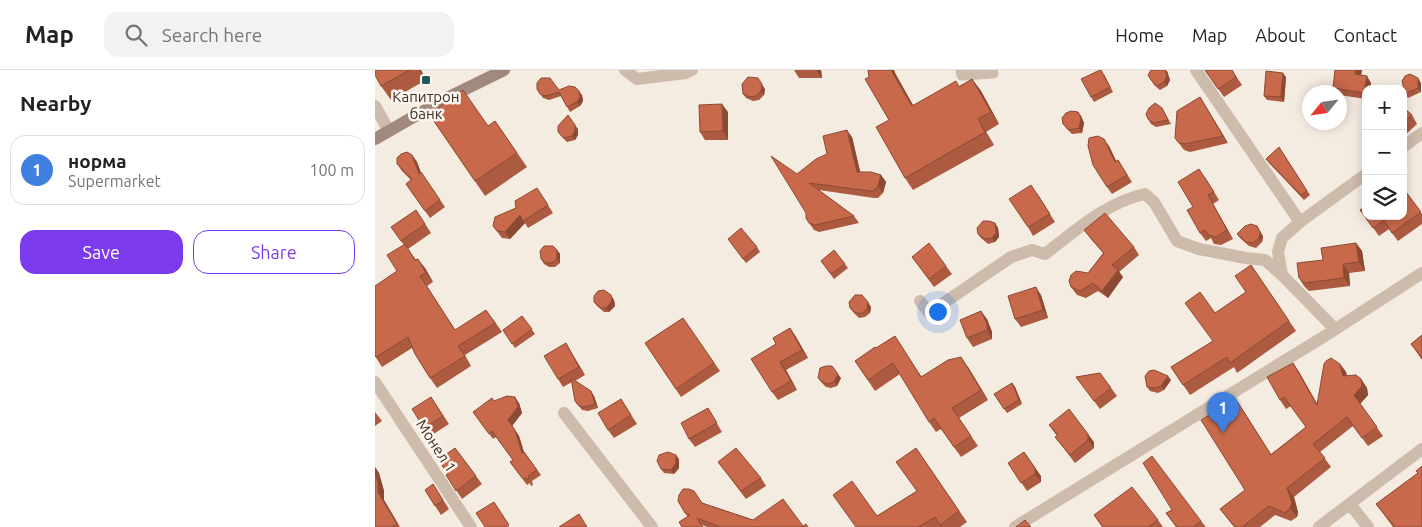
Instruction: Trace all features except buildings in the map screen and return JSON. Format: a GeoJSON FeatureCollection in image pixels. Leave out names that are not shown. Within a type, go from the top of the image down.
{"type":"FeatureCollection","features":[{"type":"Feature","properties":{"kind":"main road"},"geometry":{"type":"LineString","coordinates":[[375,139],[443,100],[504,70]]}},
{"type":"Feature","properties":{"kind":"street"},"geometry":{"type":"LineString","coordinates":[[625,70],[637,79],[692,70]]}},
{"type":"Feature","properties":{"kind":"street"},"geometry":{"type":"LineString","coordinates":[[1196,70],[1300,222]]}},
{"type":"Feature","properties":{"kind":"street"},"geometry":{"type":"LineString","coordinates":[[375,106],[389,131]]}},
{"type":"Feature","properties":{"kind":"street"},"geometry":{"type":"LineString","coordinates":[[1407,144],[1422,133]]}},
{"type":"Feature","properties":{"kind":"street"},"geometry":{"type":"LineString","coordinates":[[1281,275],[1278,252],[1282,238],[1300,222],[1365,175]]}},
{"type":"Feature","properties":{"kind":"street"},"geometry":{"type":"LineString","coordinates":[[920,300],[929,313],[1011,257],[1032,250],[1045,254],[1087,222],[1129,197],[1145,194],[1154,202],[1177,241],[1199,249],[1265,260],[1335,329]]}},
{"type":"Feature","properties":{"kind":"street"},"geometry":{"type":"LineString","coordinates":[[1015,527],[1422,273]]}},
{"type":"Feature","properties":{"kind":"street","name":"Монел 1"},"geometry":{"type":"LineString","coordinates":[[375,382],[471,527]]}},
{"type":"Feature","properties":{"kind":"street"},"geometry":{"type":"LineString","coordinates":[[564,414],[652,527]]}},
{"type":"Feature","properties":{"kind":"street"},"geometry":{"type":"LineString","coordinates":[[1319,527],[1422,449]]}},
{"type":"Feature","properties":{"kind":"street"},"geometry":{"type":"LineString","coordinates":[[1350,504],[1368,527]]}},
{"type":"Feature","properties":{"kind":"lane"},"geometry":{"type":"LineString","coordinates":[[961,70],[962,75],[993,73]]}},
{"type":"Feature","properties":{"kind":"place","name":"Капитрон банк"},"geometry":{"type":"Point","coordinates":[426,80]}},
{"type":"Feature","properties":{"kind":"place","name":"норма"},"geometry":{"type":"Point","coordinates":[1223,433]}}]}
